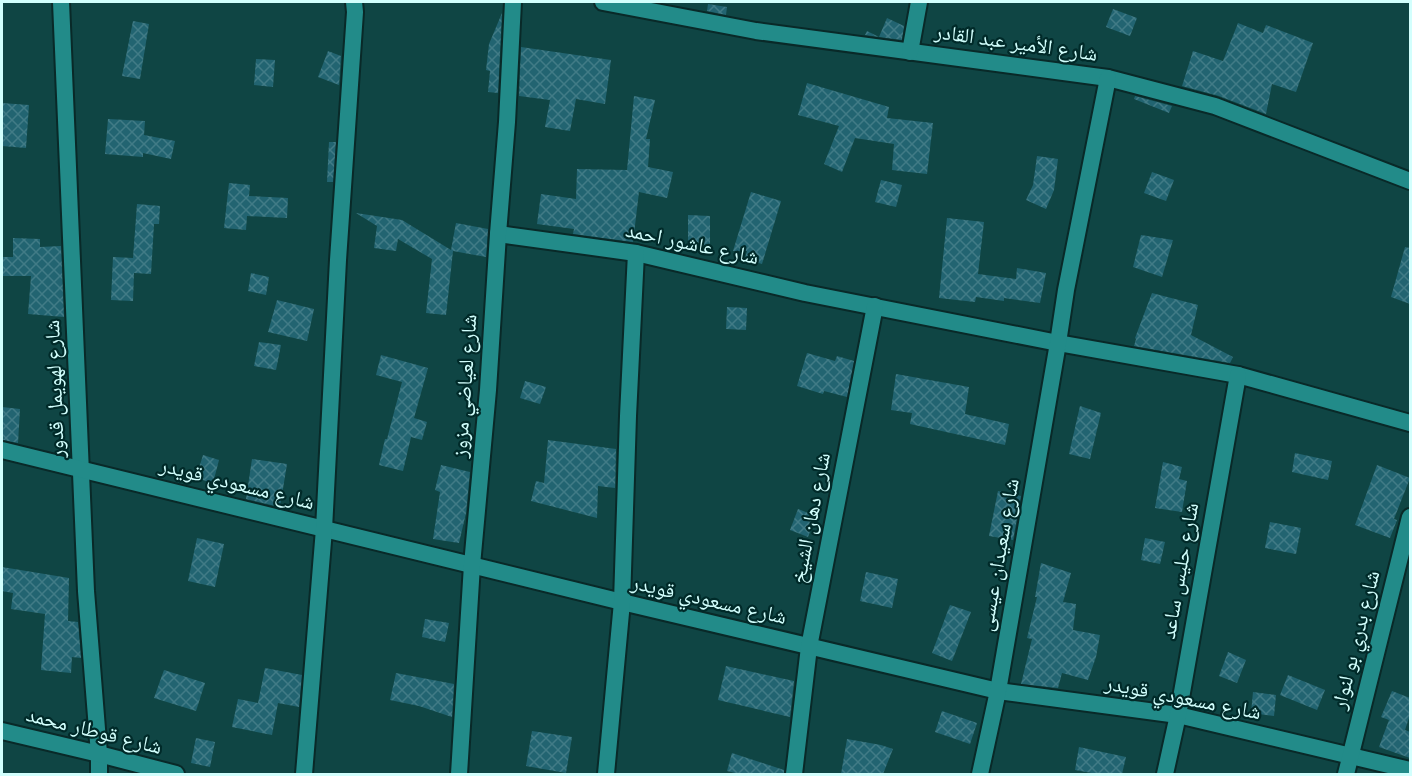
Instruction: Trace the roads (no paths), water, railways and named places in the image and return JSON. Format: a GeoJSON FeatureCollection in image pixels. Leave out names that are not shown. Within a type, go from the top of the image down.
{"type":"FeatureCollection","features":[{"type":"Feature","properties":{"kind":"street","name":"شارع لهويمل قدور"},"geometry":{"type":"LineString","coordinates":[[61,2],[86,591],[99,774]]}},
{"type":"Feature","properties":{"kind":"street"},"geometry":{"type":"LineString","coordinates":[[304,774],[324,529],[354,2]]}},
{"type":"Feature","properties":{"kind":"street","name":"شارع لعياضي مزوز"},"geometry":{"type":"LineString","coordinates":[[459,774],[472,565],[488,390],[507,122],[513,2]]}},
{"type":"Feature","properties":{"kind":"street","name":"شارع الأمير عبد القادر"},"geometry":{"type":"LineString","coordinates":[[603,2],[756,31],[1108,78],[1215,106],[1410,181]]}},
{"type":"Feature","properties":{"kind":"street"},"geometry":{"type":"LineString","coordinates":[[910,52],[919,2]]}},
{"type":"Feature","properties":{"kind":"street","name":"شارع سعيدان عيسى"},"geometry":{"type":"LineString","coordinates":[[980,774],[998,691],[1066,291],[1108,78]]}},
{"type":"Feature","properties":{"kind":"street","name":"شارع عاشور احمد"},"geometry":{"type":"LineString","coordinates":[[498,234],[636,253],[805,293],[1058,343],[1238,375],[1410,423]]}},
{"type":"Feature","properties":{"kind":"street"},"geometry":{"type":"LineString","coordinates":[[606,774],[622,603],[636,253]]}},
{"type":"Feature","properties":{"kind":"street","name":"شارع دهان الشيخ"},"geometry":{"type":"LineString","coordinates":[[794,774],[809,647],[875,306]]}},
{"type":"Feature","properties":{"kind":"street","name":"شارع حليس ساعد"},"geometry":{"type":"LineString","coordinates":[[1165,774],[1178,715],[1238,375]]}},
{"type":"Feature","properties":{"kind":"street","name":"شارع مسعودي قويدر"},"geometry":{"type":"LineString","coordinates":[[2,450],[622,603],[998,691],[1178,715],[1410,770]]}},
{"type":"Feature","properties":{"kind":"street","name":"شارع بدري بو لنوار"},"geometry":{"type":"LineString","coordinates":[[1346,774],[1410,517]]}},
{"type":"Feature","properties":{"kind":"street","name":"شارع قوطار محمد"},"geometry":{"type":"LineString","coordinates":[[2,731],[176,774]]}}]}
